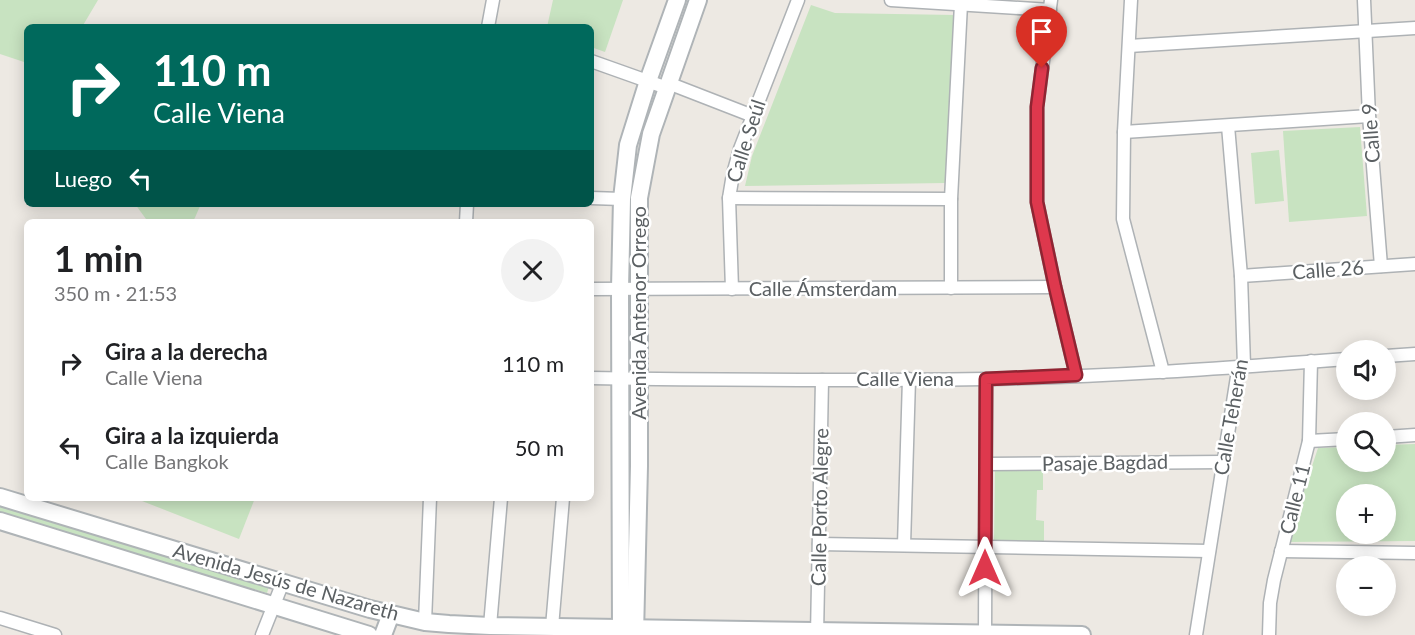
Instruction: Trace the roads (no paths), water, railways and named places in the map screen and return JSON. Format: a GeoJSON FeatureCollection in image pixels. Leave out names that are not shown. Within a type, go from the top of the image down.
{"type":"FeatureCollection","features":[{"type":"Feature","properties":{"kind":"main road","name":"Avenida Antenor Orrego"},"geometry":{"type":"LineString","coordinates":[[628,631],[621,465],[622,199],[628,145],[677,0]]}},
{"type":"Feature","properties":{"kind":"main road","name":"Avenida Antenor Orrego"},"geometry":{"type":"LineString","coordinates":[[628,631],[639,466],[639,198],[651,134],[698,0]]}},
{"type":"Feature","properties":{"kind":"main road"},"geometry":{"type":"LineString","coordinates":[[621,465],[639,466]]}},
{"type":"Feature","properties":{"kind":"main road","name":"Avenida Jesús de Nazareth"},"geometry":{"type":"LineString","coordinates":[[0,497],[370,609],[449,630],[490,626],[686,632],[1082,635]]}},
{"type":"Feature","properties":{"kind":"main road","name":"Avenida Jesús de Nazareth"},"geometry":{"type":"LineString","coordinates":[[0,521],[365,634]]}},
{"type":"Feature","properties":{"kind":"main road"},"geometry":{"type":"LineString","coordinates":[[365,634],[370,609]]}},
{"type":"Feature","properties":{"kind":"main road"},"geometry":{"type":"LineString","coordinates":[[383,635],[391,614]]}},
{"type":"Feature","properties":{"kind":"street"},"geometry":{"type":"LineString","coordinates":[[489,24],[493,0]]}},
{"type":"Feature","properties":{"kind":"street","name":"Calle Seúl"},"geometry":{"type":"LineString","coordinates":[[732,289],[729,198],[733,174],[740,149],[798,0]]}},
{"type":"Feature","properties":{"kind":"street"},"geometry":{"type":"LineString","coordinates":[[891,0],[1050,5],[1037,107],[1037,202],[1076,375]]}},
{"type":"Feature","properties":{"kind":"street"},"geometry":{"type":"LineString","coordinates":[[1131,0],[1124,132],[1123,219],[1163,372]]}},
{"type":"Feature","properties":{"kind":"street","name":"Calle 9"},"geometry":{"type":"LineString","coordinates":[[1364,0],[1369,116],[1381,266]]}},
{"type":"Feature","properties":{"kind":"street"},"geometry":{"type":"LineString","coordinates":[[951,288],[951,199],[961,4]]}},
{"type":"Feature","properties":{"kind":"street"},"geometry":{"type":"LineString","coordinates":[[1129,46],[1415,28]]}},
{"type":"Feature","properties":{"kind":"street"},"geometry":{"type":"LineString","coordinates":[[594,62],[648,81],[668,85],[753,116]]}},
{"type":"Feature","properties":{"kind":"street"},"geometry":{"type":"LineString","coordinates":[[1124,132],[1369,116]]}},
{"type":"Feature","properties":{"kind":"street","name":"Calle Teherán"},"geometry":{"type":"LineString","coordinates":[[1196,635],[1236,377],[1244,366],[1241,276],[1228,126]]}},
{"type":"Feature","properties":{"kind":"street"},"geometry":{"type":"LineString","coordinates":[[594,198],[622,199]]}},
{"type":"Feature","properties":{"kind":"street"},"geometry":{"type":"LineString","coordinates":[[729,198],[951,199]]}},
{"type":"Feature","properties":{"kind":"street","name":"Calle 26"},"geometry":{"type":"LineString","coordinates":[[1241,276],[1415,264]]}},
{"type":"Feature","properties":{"kind":"street","name":"Calle Ámsterdam"},"geometry":{"type":"LineString","coordinates":[[594,289],[1055,287]]}},
{"type":"Feature","properties":{"kind":"street"},"geometry":{"type":"LineString","coordinates":[[1396,355],[1415,354]]}},
{"type":"Feature","properties":{"kind":"street","name":"Calle Viena"},"geometry":{"type":"LineString","coordinates":[[594,378],[986,379],[1163,372],[1336,360]]}},
{"type":"Feature","properties":{"kind":"street","name":"Calle 11"},"geometry":{"type":"LineString","coordinates":[[1269,635],[1270,603],[1309,441],[1311,361]]}},
{"type":"Feature","properties":{"kind":"street"},"geometry":{"type":"LineString","coordinates":[[904,546],[909,379]]}},
{"type":"Feature","properties":{"kind":"street"},"geometry":{"type":"LineString","coordinates":[[984,634],[986,379]]}},
{"type":"Feature","properties":{"kind":"street","name":"Calle Porto Alegre"},"geometry":{"type":"LineString","coordinates":[[817,633],[822,380]]}},
{"type":"Feature","properties":{"kind":"street"},"geometry":{"type":"LineString","coordinates":[[1396,436],[1415,435]]}},
{"type":"Feature","properties":{"kind":"street"},"geometry":{"type":"LineString","coordinates":[[1309,441],[1336,440]]}},
{"type":"Feature","properties":{"kind":"street","name":"Pasaje Bagdad"},"geometry":{"type":"LineString","coordinates":[[986,464],[1224,462]]}},
{"type":"Feature","properties":{"kind":"street"},"geometry":{"type":"LineString","coordinates":[[424,622],[430,501]]}},
{"type":"Feature","properties":{"kind":"street"},"geometry":{"type":"LineString","coordinates":[[490,626],[501,501]]}},
{"type":"Feature","properties":{"kind":"street"},"geometry":{"type":"LineString","coordinates":[[552,627],[564,501]]}},
{"type":"Feature","properties":{"kind":"street"},"geometry":{"type":"LineString","coordinates":[[819,544],[1209,551]]}},
{"type":"Feature","properties":{"kind":"street"},"geometry":{"type":"LineString","coordinates":[[1281,551],[1415,553]]}},
{"type":"Feature","properties":{"kind":"street"},"geometry":{"type":"LineString","coordinates":[[262,635],[283,582]]}},
{"type":"Feature","properties":{"kind":"street"},"geometry":{"type":"LineString","coordinates":[[0,618],[55,635]]}}]}
